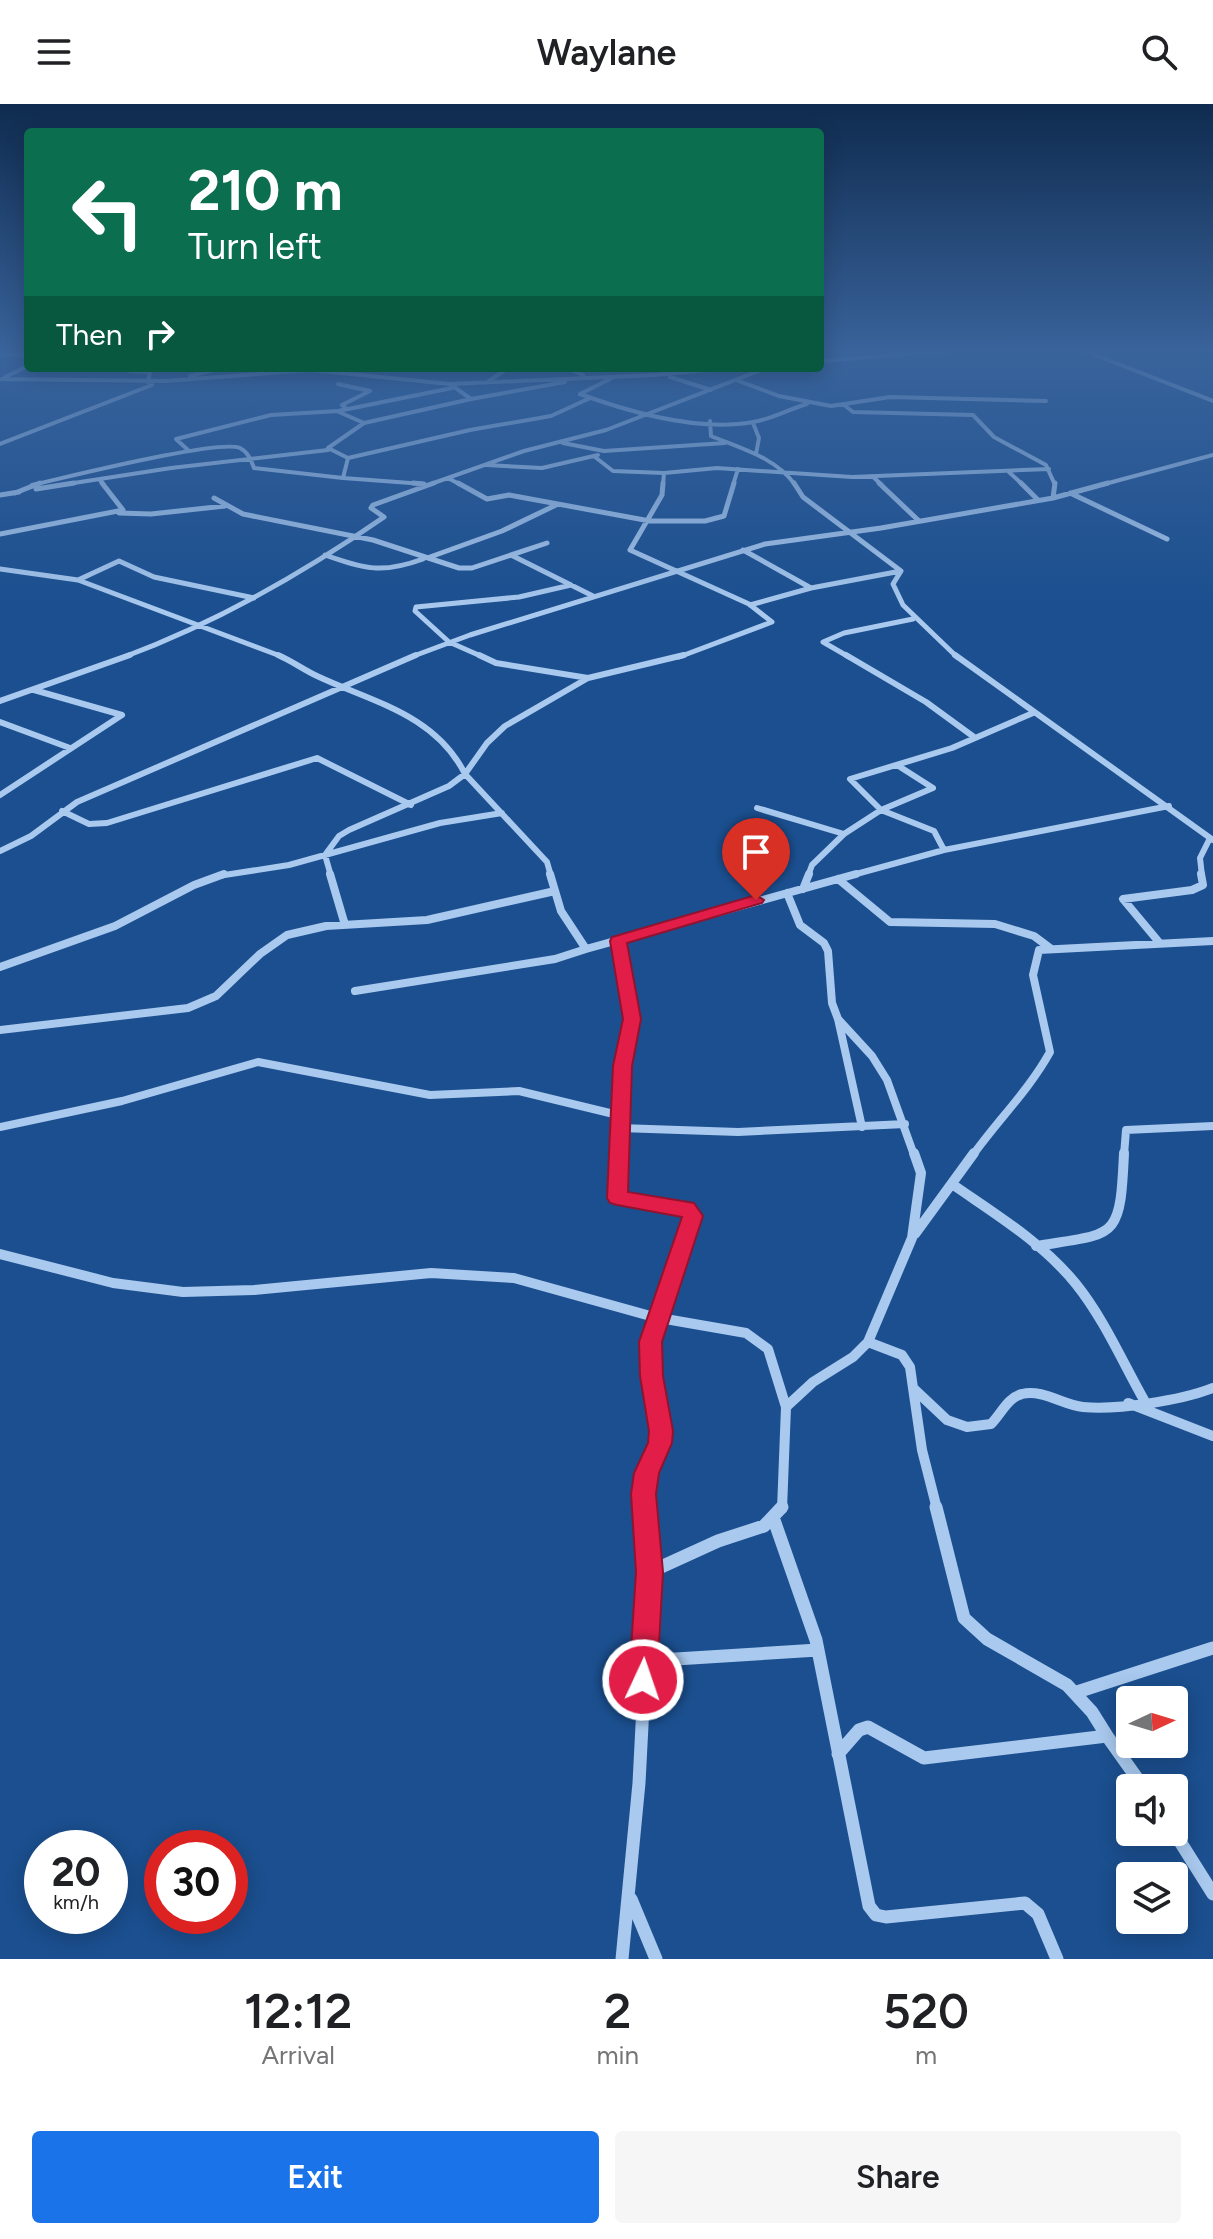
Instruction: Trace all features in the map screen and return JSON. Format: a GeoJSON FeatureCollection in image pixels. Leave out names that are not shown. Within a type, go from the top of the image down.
{"type":"FeatureCollection","features":[{"type":"Feature","properties":{"kind":"street"},"geometry":{"type":"LineString","coordinates":[[0,444],[21,436]]}},
{"type":"Feature","properties":{"kind":"street"},"geometry":{"type":"LineString","coordinates":[[189,451],[176,439],[190,436]]}},
{"type":"Feature","properties":{"kind":"street"},"geometry":{"type":"LineString","coordinates":[[328,450],[329,445],[344,436]]}},
{"type":"Feature","properties":{"kind":"street"},"geometry":{"type":"LineString","coordinates":[[0,495],[328,450],[348,458],[446,436]]}},
{"type":"Feature","properties":{"kind":"street"},"geometry":{"type":"LineString","coordinates":[[0,701],[86,673],[198,627],[254,598],[384,517],[371,508],[373,505],[485,464],[585,436]]}},
{"type":"Feature","properties":{"kind":"street"},"geometry":{"type":"LineString","coordinates":[[711,436],[756,454],[790,478],[803,497],[901,571]]}},
{"type":"Feature","properties":{"kind":"street"},"geometry":{"type":"LineString","coordinates":[[756,454],[758,436]]}},
{"type":"Feature","properties":{"kind":"street"},"geometry":{"type":"LineString","coordinates":[[993,436],[1035,455],[1049,469],[1055,487],[1053,498]]}},
{"type":"Feature","properties":{"kind":"street"},"geometry":{"type":"LineString","coordinates":[[559,442],[604,451],[726,443]]}},
{"type":"Feature","properties":{"kind":"street"},"geometry":{"type":"LineString","coordinates":[[15,493],[32,485],[189,451],[238,447],[253,459],[254,468],[429,484]]}},
{"type":"Feature","properties":{"kind":"street"},"geometry":{"type":"LineString","coordinates":[[485,464],[521,470],[595,457],[604,451]]}},
{"type":"Feature","properties":{"kind":"street"},"geometry":{"type":"LineString","coordinates":[[0,851],[47,826],[62,811],[449,642],[743,550],[808,536],[1053,498],[1213,455]]}},
{"type":"Feature","properties":{"kind":"street"},"geometry":{"type":"LineString","coordinates":[[595,457],[611,471],[664,473],[738,469],[823,477],[1049,469]]}},
{"type":"Feature","properties":{"kind":"street"},"geometry":{"type":"LineString","coordinates":[[343,478],[348,458]]}},
{"type":"Feature","properties":{"kind":"street"},"geometry":{"type":"LineString","coordinates":[[448,478],[487,499],[509,495],[648,520],[720,518],[724,516],[738,469]]}},
{"type":"Feature","properties":{"kind":"street"},"geometry":{"type":"LineString","coordinates":[[1009,472],[1038,500]]}},
{"type":"Feature","properties":{"kind":"street"},"geometry":{"type":"LineString","coordinates":[[325,855],[339,836],[449,786],[465,774],[487,743],[505,726],[588,678],[677,658],[734,639],[773,620],[750,605],[630,550],[662,495],[664,473]]}},
{"type":"Feature","properties":{"kind":"street"},"geometry":{"type":"LineString","coordinates":[[872,476],[919,521]]}},
{"type":"Feature","properties":{"kind":"street"},"geometry":{"type":"LineString","coordinates":[[0,534],[123,508],[100,480]]}},
{"type":"Feature","properties":{"kind":"street"},"geometry":{"type":"LineString","coordinates":[[1069,493],[1167,539]]}},
{"type":"Feature","properties":{"kind":"street"},"geometry":{"type":"LineString","coordinates":[[214,498],[243,514],[356,536],[465,568],[513,556],[547,543]]}},
{"type":"Feature","properties":{"kind":"street"},"geometry":{"type":"LineString","coordinates":[[325,555],[382,572],[395,571],[502,531],[556,505]]}},
{"type":"Feature","properties":{"kind":"street"},"geometry":{"type":"LineString","coordinates":[[108,513],[151,514],[230,506]]}},
{"type":"Feature","properties":{"kind":"street"},"geometry":{"type":"LineString","coordinates":[[743,550],[811,588]]}},
{"type":"Feature","properties":{"kind":"street"},"geometry":{"type":"LineString","coordinates":[[513,556],[593,597]]}},
{"type":"Feature","properties":{"kind":"street"},"geometry":{"type":"LineString","coordinates":[[78,580],[119,561],[154,577],[254,598]]}},
{"type":"Feature","properties":{"kind":"street"},"geometry":{"type":"LineString","coordinates":[[0,569],[78,580],[285,658],[317,676],[395,707],[432,731],[457,758],[465,774],[547,862],[567,922],[586,949]]}},
{"type":"Feature","properties":{"kind":"street"},"geometry":{"type":"LineString","coordinates":[[750,605],[811,588],[901,571]]}},
{"type":"Feature","properties":{"kind":"street"},"geometry":{"type":"LineString","coordinates":[[901,571],[893,590],[913,619],[972,669],[1169,806],[1211,839],[1199,856],[1197,867],[1203,885],[1192,890],[1123,899],[1158,941]]}},
{"type":"Feature","properties":{"kind":"street"},"geometry":{"type":"LineString","coordinates":[[571,585],[519,597],[414,609],[449,642],[496,663],[588,678]]}},
{"type":"Feature","properties":{"kind":"street"},"geometry":{"type":"LineString","coordinates":[[913,619],[844,633],[823,642],[926,702],[974,737]]}},
{"type":"Feature","properties":{"kind":"street"},"geometry":{"type":"LineString","coordinates":[[0,795],[121,718],[121,713],[34,690]]}},
{"type":"Feature","properties":{"kind":"street"},"geometry":{"type":"LineString","coordinates":[[944,850],[934,831],[881,810],[849,779],[952,748],[1033,713]]}},
{"type":"Feature","properties":{"kind":"street"},"geometry":{"type":"LineString","coordinates":[[0,722],[70,748]]}},
{"type":"Feature","properties":{"kind":"street"},"geometry":{"type":"LineString","coordinates":[[62,811],[89,824],[107,823],[317,758],[411,805]]}},
{"type":"Feature","properties":{"kind":"street"},"geometry":{"type":"LineString","coordinates":[[803,889],[812,865],[844,834],[881,810],[934,787],[897,765]]}},
{"type":"Feature","properties":{"kind":"street"},"geometry":{"type":"LineString","coordinates":[[355,991],[555,959],[944,850],[1169,806]]}},
{"type":"Feature","properties":{"kind":"street"},"geometry":{"type":"LineString","coordinates":[[757,808],[844,834]]}},
{"type":"Feature","properties":{"kind":"street"},"geometry":{"type":"LineString","coordinates":[[0,967],[115,926],[194,885],[227,873],[289,865],[440,823],[502,813]]}},
{"type":"Feature","properties":{"kind":"street"},"geometry":{"type":"LineString","coordinates":[[0,840],[13,846]]}},
{"type":"Feature","properties":{"kind":"street"},"geometry":{"type":"LineString","coordinates":[[325,855],[345,925]]}},
{"type":"Feature","properties":{"kind":"street"},"geometry":{"type":"LineString","coordinates":[[838,879],[890,922],[951,921],[1011,928],[1040,937],[1050,948]]}},
{"type":"Feature","properties":{"kind":"street"},"geometry":{"type":"LineString","coordinates":[[0,1030],[188,1008],[216,996],[260,954],[287,935],[345,925],[427,920],[555,891]]}},
{"type":"Feature","properties":{"kind":"street"},"geometry":{"type":"LineString","coordinates":[[787,893],[800,925],[818,937],[828,951],[832,1003],[862,1127]]}},
{"type":"Feature","properties":{"kind":"street"},"geometry":{"type":"LineString","coordinates":[[618,941],[632,1019],[622,1066],[617,1198],[687,1208],[692,1212],[657,1318],[649,1357],[661,1431],[660,1443],[646,1473],[643,1494],[650,1572],[630,1899],[622,1959]]}},
{"type":"Feature","properties":{"kind":"street"},"geometry":{"type":"LineString","coordinates":[[786,1407],[813,1382],[853,1357],[868,1342],[912,1238],[1000,1117],[1035,1079],[1050,1052],[1034,972],[1036,953],[1050,948],[1213,941]]}},
{"type":"Feature","properties":{"kind":"street"},"geometry":{"type":"LineString","coordinates":[[838,1019],[872,1056],[887,1080],[905,1124],[921,1173],[912,1238]]}},
{"type":"Feature","properties":{"kind":"street"},"geometry":{"type":"LineString","coordinates":[[0,1127],[122,1101],[258,1062],[430,1095],[519,1091],[622,1116]]}},
{"type":"Feature","properties":{"kind":"street"},"geometry":{"type":"LineString","coordinates":[[620,1128],[738,1132],[905,1124]]}},
{"type":"Feature","properties":{"kind":"street"},"geometry":{"type":"LineString","coordinates":[[1036,1246],[1089,1238],[1105,1233],[1115,1224],[1126,1130],[1213,1126]]}},
{"type":"Feature","properties":{"kind":"street"},"geometry":{"type":"LineString","coordinates":[[952,1184],[1036,1246],[1078,1286],[1144,1400]]}},
{"type":"Feature","properties":{"kind":"street"},"geometry":{"type":"LineString","coordinates":[[0,1254],[112,1283],[182,1292],[280,1289],[413,1274],[500,1276],[564,1289],[657,1318],[737,1330],[761,1342],[769,1351],[786,1407],[785,1497],[782,1510],[774,1520],[650,1572]]}},
{"type":"Feature","properties":{"kind":"street"},"geometry":{"type":"LineString","coordinates":[[868,1342],[905,1355],[912,1366],[922,1450],[964,1618],[975,1633],[1077,1692],[1095,1713],[1134,1774]]}},
{"type":"Feature","properties":{"kind":"street"},"geometry":{"type":"LineString","coordinates":[[913,1388],[944,1419],[966,1427],[991,1424],[1014,1396],[1023,1393],[1033,1393],[1083,1408],[1191,1395],[1213,1388]]}},
{"type":"Feature","properties":{"kind":"street"},"geometry":{"type":"LineString","coordinates":[[1126,1402],[1213,1436]]}},
{"type":"Feature","properties":{"kind":"street"},"geometry":{"type":"LineString","coordinates":[[774,1520],[818,1650],[869,1906],[876,1915],[886,1917],[1025,1903],[1038,1914],[1057,1959]]}},
{"type":"Feature","properties":{"kind":"street"},"geometry":{"type":"LineString","coordinates":[[1077,1692],[1213,1648]]}},
{"type":"Feature","properties":{"kind":"street"},"geometry":{"type":"LineString","coordinates":[[644,1661],[818,1650]]}},
{"type":"Feature","properties":{"kind":"street"},"geometry":{"type":"LineString","coordinates":[[838,1754],[859,1730],[868,1727],[924,1758],[1107,1736]]}},
{"type":"Feature","properties":{"kind":"street"},"geometry":{"type":"LineString","coordinates":[[1183,1846],[1213,1894]]}},
{"type":"Feature","properties":{"kind":"street"},"geometry":{"type":"LineString","coordinates":[[630,1899],[656,1959]]}},
{"type":"Feature","properties":{"kind":"route"},"geometry":{"type":"LineString","coordinates":[[643,1680],[650,1572],[643,1494],[646,1473],[660,1443],[661,1431],[649,1357],[657,1318],[692,1212],[687,1208],[617,1198],[622,1066],[631,1036],[632,1019],[629,986],[618,941],[756,900]]}}]}
